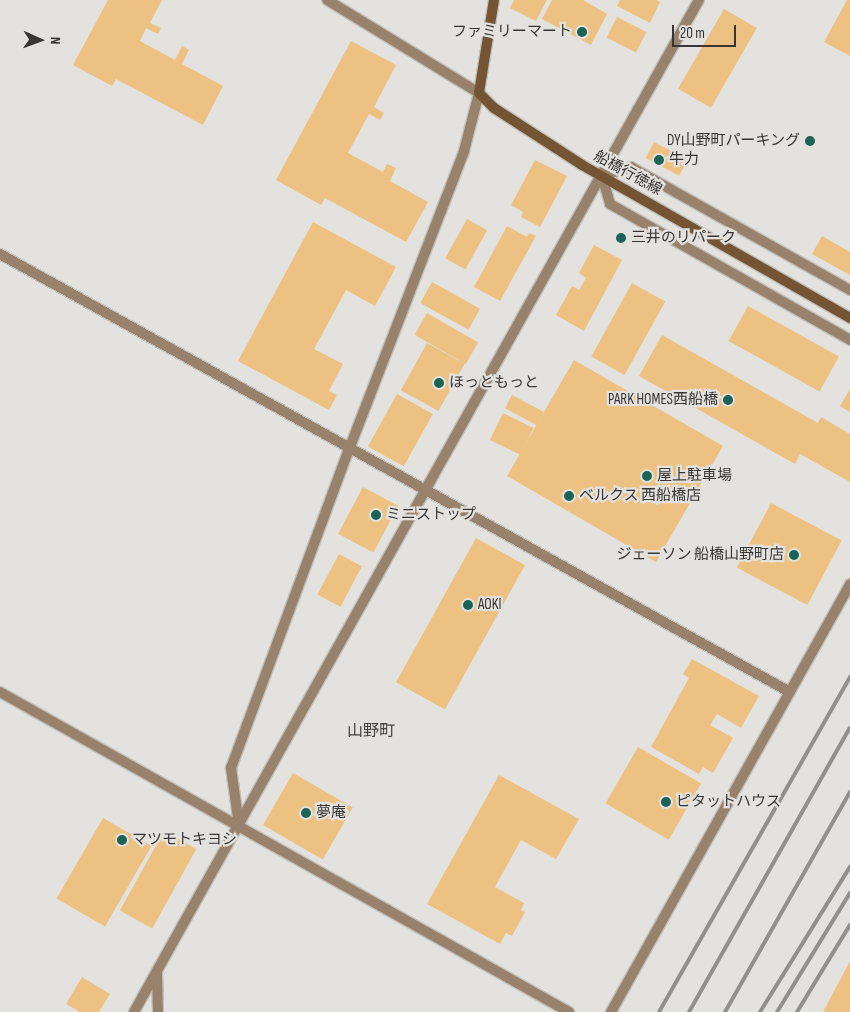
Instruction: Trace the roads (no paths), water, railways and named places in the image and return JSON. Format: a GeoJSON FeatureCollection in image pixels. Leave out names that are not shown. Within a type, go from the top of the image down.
{"type":"FeatureCollection","features":[{"type":"Feature","properties":{"kind":"main road"},"geometry":{"type":"LineString","coordinates":[[479,93],[494,0]]}},
{"type":"Feature","properties":{"kind":"main road","name":"船橋行徳線"},"geometry":{"type":"LineString","coordinates":[[479,93],[494,108],[602,176],[850,318]]}},
{"type":"Feature","properties":{"kind":"street"},"geometry":{"type":"LineString","coordinates":[[239,825],[232,768],[350,447],[464,151],[479,93],[327,0]]}},
{"type":"Feature","properties":{"kind":"street"},"geometry":{"type":"LineString","coordinates":[[134,1012],[699,0]]}},
{"type":"Feature","properties":{"kind":"street"},"geometry":{"type":"LineString","coordinates":[[602,176],[631,167],[850,290]]}},
{"type":"Feature","properties":{"kind":"street"},"geometry":{"type":"LineString","coordinates":[[602,176],[610,204],[850,340]]}},
{"type":"Feature","properties":{"kind":"street"},"geometry":{"type":"LineString","coordinates":[[0,254],[427,489],[790,692]]}},
{"type":"Feature","properties":{"kind":"street"},"geometry":{"type":"LineString","coordinates":[[611,1012],[850,584]]}},
{"type":"Feature","properties":{"kind":"street"},"geometry":{"type":"LineString","coordinates":[[0,692],[569,1012]]}},
{"type":"Feature","properties":{"kind":"street"},"geometry":{"type":"LineString","coordinates":[[157,972],[158,1012]]}},
{"type":"Feature","properties":{"kind":"railway"},"geometry":{"type":"LineString","coordinates":[[659,1012],[850,677]]}},
{"type":"Feature","properties":{"kind":"railway"},"geometry":{"type":"LineString","coordinates":[[689,1012],[850,728]]}},
{"type":"Feature","properties":{"kind":"railway"},"geometry":{"type":"LineString","coordinates":[[725,1012],[850,792]]}},
{"type":"Feature","properties":{"kind":"railway"},"geometry":{"type":"LineString","coordinates":[[760,1012],[850,867]]}},
{"type":"Feature","properties":{"kind":"railway"},"geometry":{"type":"LineString","coordinates":[[777,1012],[850,893]]}},
{"type":"Feature","properties":{"kind":"railway"},"geometry":{"type":"LineString","coordinates":[[797,1012],[850,925]]}},
{"type":"Feature","properties":{"kind":"place","name":"ファミリーマート"},"geometry":{"type":"Point","coordinates":[582,32]}},
{"type":"Feature","properties":{"kind":"place","name":"DY山野町パーキング"},"geometry":{"type":"Point","coordinates":[810,141]}},
{"type":"Feature","properties":{"kind":"place","name":"牛力"},"geometry":{"type":"Point","coordinates":[659,160]}},
{"type":"Feature","properties":{"kind":"place","name":"三井のリパーク"},"geometry":{"type":"Point","coordinates":[621,238]}},
{"type":"Feature","properties":{"kind":"place","name":"ほっともっと"},"geometry":{"type":"Point","coordinates":[439,383]}},
{"type":"Feature","properties":{"kind":"place","name":"PARK HOMES西船橋"},"geometry":{"type":"Point","coordinates":[728,400]}},
{"type":"Feature","properties":{"kind":"place","name":"屋上駐車場"},"geometry":{"type":"Point","coordinates":[647,476]}},
{"type":"Feature","properties":{"kind":"place","name":"ベルクス 西船橋店"},"geometry":{"type":"Point","coordinates":[569,496]}},
{"type":"Feature","properties":{"kind":"place","name":"ミニストップ"},"geometry":{"type":"Point","coordinates":[376,515]}},
{"type":"Feature","properties":{"kind":"place","name":"ジェーソン 船橋山野町店"},"geometry":{"type":"Point","coordinates":[794,555]}},
{"type":"Feature","properties":{"kind":"place","name":"AOKI"},"geometry":{"type":"Point","coordinates":[468,605]}},
{"type":"Feature","properties":{"kind":"place","name":"ピタットハウス"},"geometry":{"type":"Point","coordinates":[666,802]}},
{"type":"Feature","properties":{"kind":"place","name":"夢庵"},"geometry":{"type":"Point","coordinates":[306,813]}},
{"type":"Feature","properties":{"kind":"place","name":"マツモトキヨシ"},"geometry":{"type":"Point","coordinates":[122,840]}},
{"type":"Feature","properties":{"kind":"district","name":"山野町"},"geometry":{"type":"Point","coordinates":[371,732]}}]}
